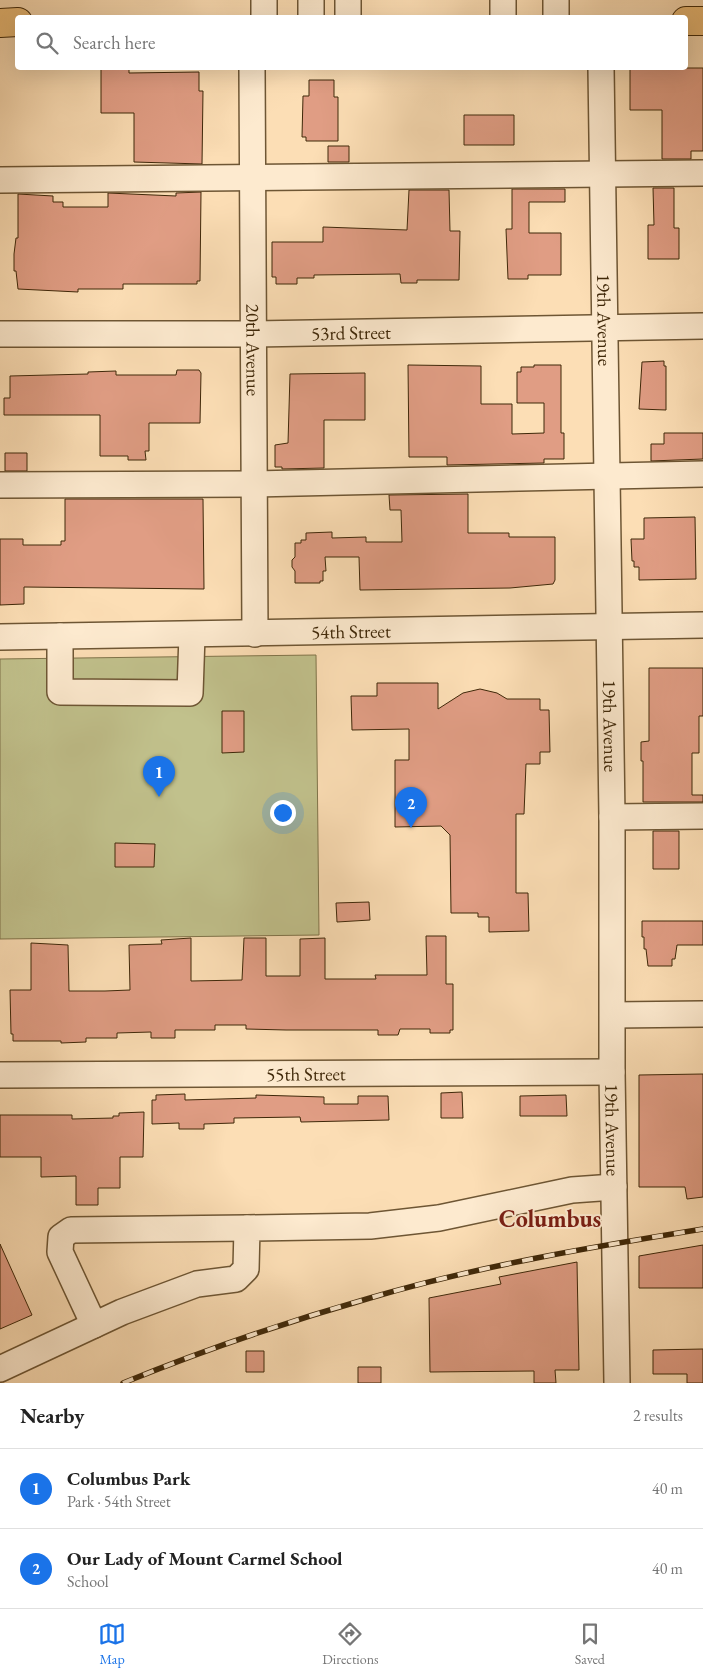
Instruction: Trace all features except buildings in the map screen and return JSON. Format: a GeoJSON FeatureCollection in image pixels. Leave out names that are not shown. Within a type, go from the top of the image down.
{"type":"FeatureCollection","features":[{"type":"Feature","properties":{"kind":"main road"},"geometry":{"type":"LineString","coordinates":[[688,21],[703,21]]}},
{"type":"Feature","properties":{"kind":"main road"},"geometry":{"type":"LineString","coordinates":[[0,22],[15,22]]}},
{"type":"Feature","properties":{"kind":"street"},"geometry":{"type":"LineString","coordinates":[[264,0],[264,15]]}},
{"type":"Feature","properties":{"kind":"street"},"geometry":{"type":"LineString","coordinates":[[311,0],[311,15]]}},
{"type":"Feature","properties":{"kind":"street"},"geometry":{"type":"LineString","coordinates":[[348,0],[348,15]]}},
{"type":"Feature","properties":{"kind":"street"},"geometry":{"type":"LineString","coordinates":[[503,0],[503,15]]}},
{"type":"Feature","properties":{"kind":"street"},"geometry":{"type":"LineString","coordinates":[[556,0],[556,15]]}},
{"type":"Feature","properties":{"kind":"street","name":"20th Avenue"},"geometry":{"type":"LineString","coordinates":[[252,70],[255,634]]}},
{"type":"Feature","properties":{"kind":"street","name":"19th Avenue"},"geometry":{"type":"LineString","coordinates":[[601,70],[612,817],[612,1072],[616,1383]]}},
{"type":"Feature","properties":{"kind":"street"},"geometry":{"type":"LineString","coordinates":[[0,180],[703,173]]}},
{"type":"Feature","properties":{"kind":"street","name":"53rd Street"},"geometry":{"type":"LineString","coordinates":[[0,334],[253,334],[703,326]]}},
{"type":"Feature","properties":{"kind":"street"},"geometry":{"type":"LineString","coordinates":[[0,486],[254,484],[703,474]]}},
{"type":"Feature","properties":{"kind":"street","name":"54th Street"},"geometry":{"type":"LineString","coordinates":[[0,637],[703,626]]}},
{"type":"Feature","properties":{"kind":"street"},"geometry":{"type":"LineString","coordinates":[[60,636],[60,692],[190,692],[192,635]]}},
{"type":"Feature","properties":{"kind":"street"},"geometry":{"type":"LineString","coordinates":[[612,817],[703,816]]}},
{"type":"Feature","properties":{"kind":"street"},"geometry":{"type":"LineString","coordinates":[[613,1015],[703,1014]]}},
{"type":"Feature","properties":{"kind":"street","name":"55th Street"},"geometry":{"type":"LineString","coordinates":[[0,1076],[612,1072]]}},
{"type":"Feature","properties":{"kind":"street"},"geometry":{"type":"LineString","coordinates":[[94,1325],[60,1252],[61,1237],[71,1230],[370,1226],[439,1218],[572,1190],[614,1187]]}},
{"type":"Feature","properties":{"kind":"street"},"geometry":{"type":"LineString","coordinates":[[0,1369],[122,1312],[198,1284],[236,1279],[246,1269],[247,1228]]}},
{"type":"Feature","properties":{"kind":"green space"},"geometry":{"type":"Polygon","coordinates":[[[316,655],[319,935],[0,939],[0,659],[316,655]]]}},
{"type":"Feature","properties":{"kind":"railway"},"geometry":{"type":"LineString","coordinates":[[123,1383],[184,1359],[276,1327],[339,1307],[452,1276],[535,1258],[703,1229]]}},
{"type":"Feature","properties":{"kind":"place","name":"Columbus Park"},"geometry":{"type":"Point","coordinates":[159,797]}},
{"type":"Feature","properties":{"kind":"place","name":"Our Lady of Mount Carmel School"},"geometry":{"type":"Point","coordinates":[411,828]}},
{"type":"Feature","properties":{"kind":"district","name":"Columbus"},"geometry":{"type":"Point","coordinates":[550,1218]}}]}
